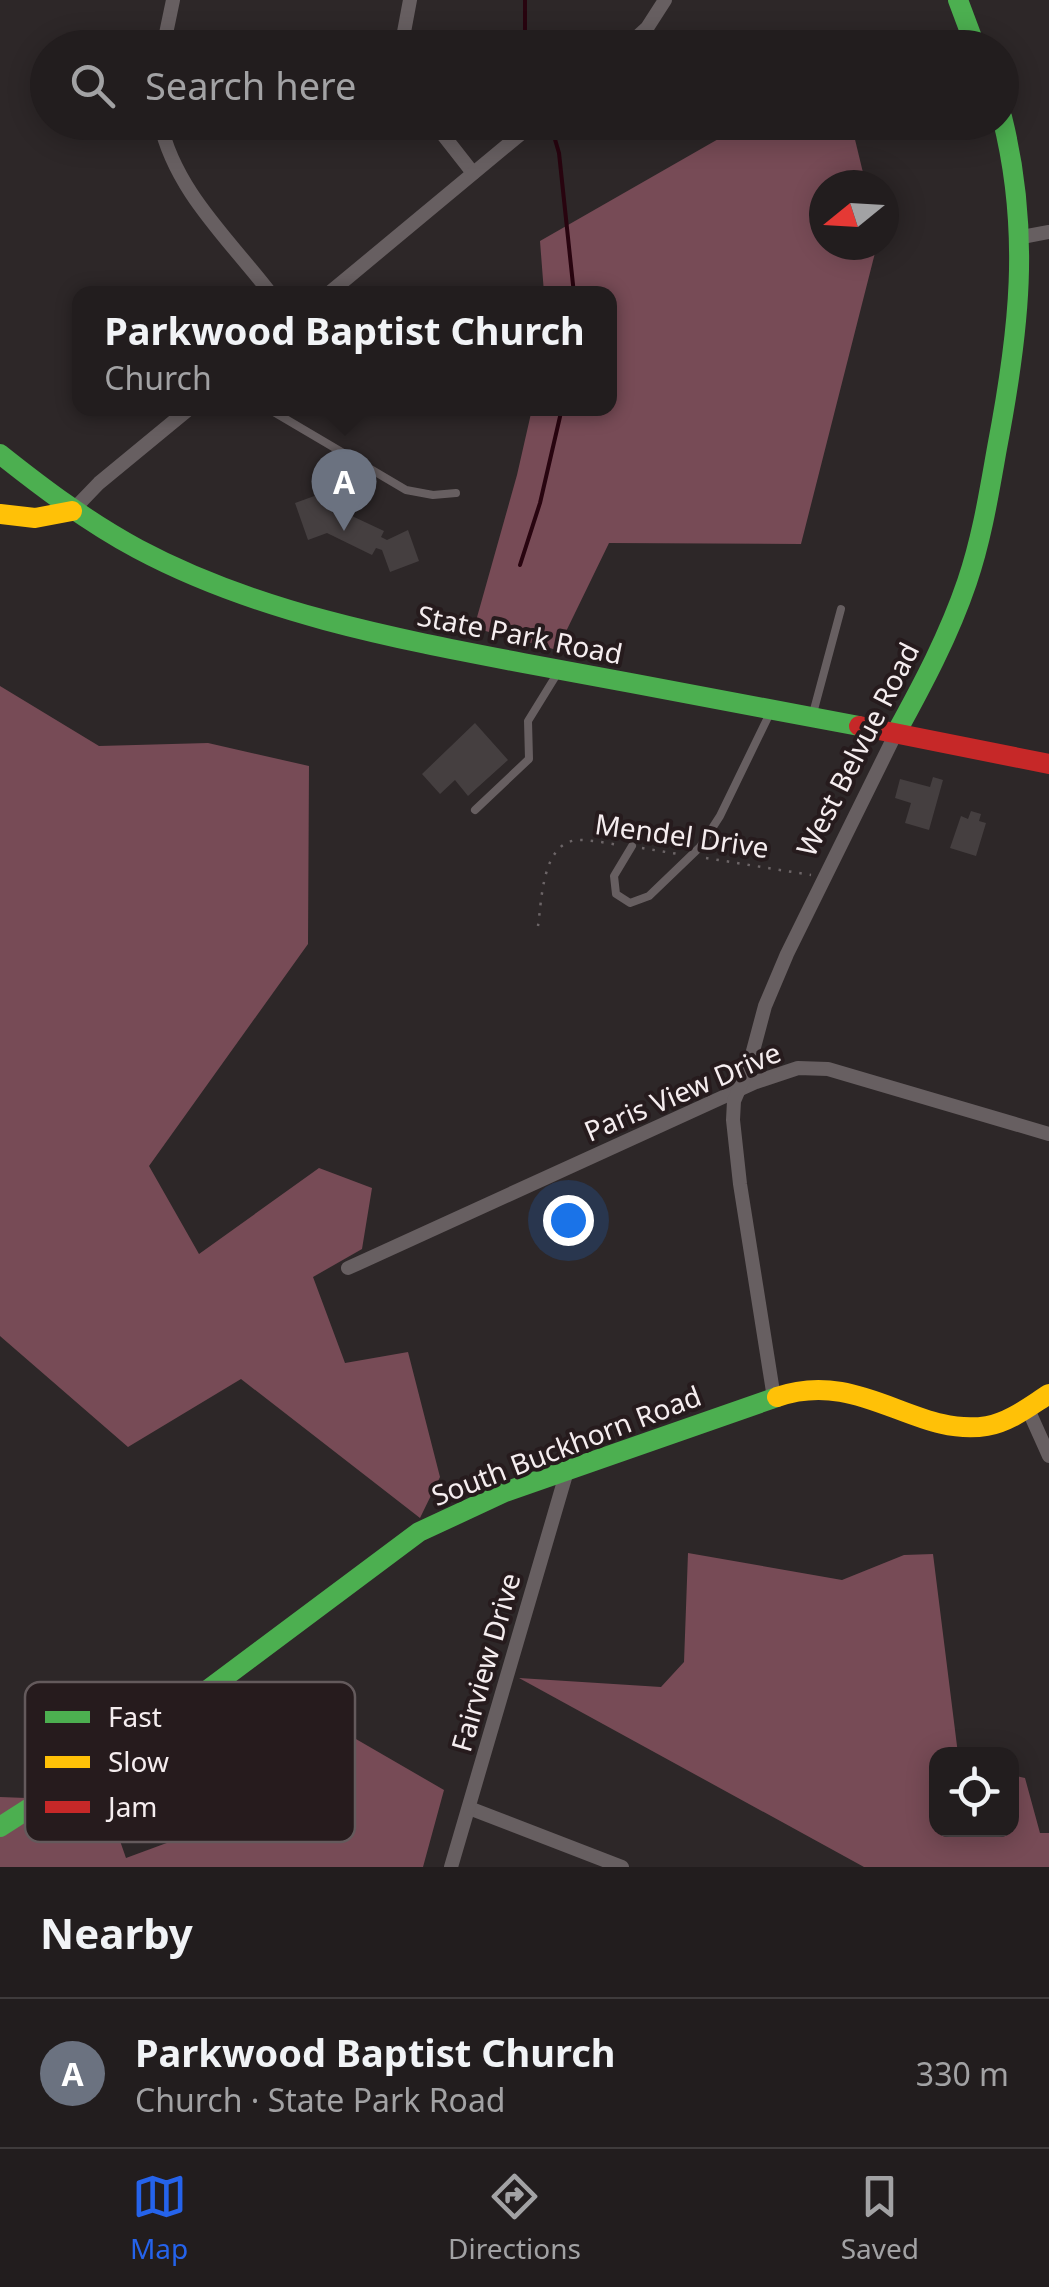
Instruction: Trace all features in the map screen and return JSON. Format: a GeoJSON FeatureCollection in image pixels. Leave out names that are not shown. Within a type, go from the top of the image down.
{"type":"FeatureCollection","features":[{"type":"Feature","properties":{"kind":"street"},"geometry":{"type":"LineString","coordinates":[[167,30],[173,0]]}},
{"type":"Feature","properties":{"kind":"street"},"geometry":{"type":"LineString","coordinates":[[404,30],[410,0]]}},
{"type":"Feature","properties":{"kind":"street"},"geometry":{"type":"LineString","coordinates":[[645,30],[665,0]]}},
{"type":"Feature","properties":{"kind":"street"},"geometry":{"type":"LineString","coordinates":[[958,0],[969,30]]}},
{"type":"Feature","properties":{"kind":"street"},"geometry":{"type":"LineString","coordinates":[[165,140],[184,186],[265,286]]}},
{"type":"Feature","properties":{"kind":"street"},"geometry":{"type":"LineString","coordinates":[[447,140],[473,173]]}},
{"type":"Feature","properties":{"kind":"street"},"geometry":{"type":"LineString","coordinates":[[338,286],[513,140]]}},
{"type":"Feature","properties":{"kind":"street","name":"West Belvue Road"},"geometry":{"type":"LineString","coordinates":[[774,1398],[740,1184],[733,1120],[737,1091],[750,1066],[766,1006],[822,878],[952,620],[978,545],[1017,331],[1022,236],[1016,176],[1007,140]]}},
{"type":"Feature","properties":{"kind":"street"},"geometry":{"type":"LineString","coordinates":[[1022,236],[1049,232]]}},
{"type":"Feature","properties":{"kind":"street"},"geometry":{"type":"LineString","coordinates":[[0,514],[36,518],[72,510],[180,416]]}},
{"type":"Feature","properties":{"kind":"street","name":"State Park Road"},"geometry":{"type":"LineString","coordinates":[[0,454],[72,510],[158,559],[244,597],[464,654],[1049,764]]}},
{"type":"Feature","properties":{"kind":"street","name":"Paris View Drive"},"geometry":{"type":"LineString","coordinates":[[348,1268],[737,1091],[798,1068],[818,1067],[1049,1134]]}},
{"type":"Feature","properties":{"kind":"street","name":"South Buckhorn Road"},"geometry":{"type":"LineString","coordinates":[[218,1682],[419,1532],[506,1492],[774,1398],[808,1389],[840,1390],[948,1423],[971,1426],[990,1424],[1049,1394]]}},
{"type":"Feature","properties":{"kind":"street"},"geometry":{"type":"LineString","coordinates":[[1027,1408],[1049,1456]]}},
{"type":"Feature","properties":{"kind":"street","name":"Fairview Drive"},"geometry":{"type":"LineString","coordinates":[[451,1867],[567,1471]]}},
{"type":"Feature","properties":{"kind":"street"},"geometry":{"type":"LineString","coordinates":[[469,1808],[622,1867]]}},
{"type":"Feature","properties":{"kind":"street","name":"South Buckhorn Road"},"geometry":{"type":"LineString","coordinates":[[0,1827],[25,1811]]}},
{"type":"Feature","properties":{"kind":"lane"},"geometry":{"type":"LineString","coordinates":[[281,416],[406,490],[433,495],[456,493]]}},
{"type":"Feature","properties":{"kind":"lane"},"geometry":{"type":"LineString","coordinates":[[812,717],[841,609]]}},
{"type":"Feature","properties":{"kind":"lane"},"geometry":{"type":"LineString","coordinates":[[475,810],[529,759],[528,722],[560,670]]}},
{"type":"Feature","properties":{"kind":"lane"},"geometry":{"type":"LineString","coordinates":[[632,846],[613,881],[616,894],[630,903],[649,896],[692,856],[716,825],[772,709]]}},
{"type":"Feature","properties":{"kind":"path","name":"Mendel Drive"},"geometry":{"type":"LineString","coordinates":[[538,926],[551,858],[559,848],[579,840],[822,878]]}},
{"type":"Feature","properties":{"kind":"shaded area"},"geometry":{"type":"Polygon","coordinates":[[[717,140],[855,140],[862,170],[809,170],[809,260],[873,260],[801,544],[609,543],[557,650],[474,628],[530,416],[617,416],[617,286],[543,286],[540,241],[717,140]]]}},
{"type":"Feature","properties":{"kind":"shaded area"},"geometry":{"type":"Polygon","coordinates":[[[0,686],[99,746],[208,743],[309,766],[308,944],[149,1166],[199,1254],[319,1168],[372,1188],[362,1249],[313,1277],[345,1363],[408,1352],[440,1477],[420,1518],[241,1379],[128,1447],[0,1336],[0,686]]]}},
{"type":"Feature","properties":{"kind":"shaded area"},"geometry":{"type":"Polygon","coordinates":[[[688,1553],[842,1580],[904,1555],[933,1554],[957,1747],[929,1747],[929,1837],[1019,1837],[1019,1777],[1025,1778],[1040,1833],[1049,1833],[1049,1867],[864,1867],[519,1678],[661,1687],[684,1662],[688,1553]]]}},
{"type":"Feature","properties":{"kind":"shaded area"},"geometry":{"type":"Polygon","coordinates":[[[355,1738],[444,1790],[423,1867],[0,1867],[0,1797],[25,1798],[25,1842],[120,1842],[126,1858],[169,1842],[355,1842],[355,1738]]]}},
{"type":"Feature","properties":{"kind":"building"},"geometry":{"type":"Polygon","coordinates":[[[331,490],[337,509],[384,531],[381,537],[387,540],[408,530],[419,561],[390,572],[382,550],[376,548],[372,555],[327,533],[308,540],[295,503],[331,490]]]}},
{"type":"Feature","properties":{"kind":"building"},"geometry":{"type":"Polygon","coordinates":[[[475,723],[508,760],[468,796],[455,780],[440,794],[422,774],[475,723]]]}},
{"type":"Feature","properties":{"kind":"building"},"geometry":{"type":"Polygon","coordinates":[[[933,777],[943,780],[929,830],[905,823],[911,803],[895,798],[900,779],[930,787],[933,777]]]}},
{"type":"Feature","properties":{"kind":"building"},"geometry":{"type":"Polygon","coordinates":[[[971,811],[981,814],[979,821],[986,823],[976,856],[950,848],[961,816],[968,819],[971,811]]]}},
{"type":"Feature","properties":{"kind":"waterway"},"geometry":{"type":"LineString","coordinates":[[525,0],[525,30]]}},
{"type":"Feature","properties":{"kind":"waterway"},"geometry":{"type":"LineString","coordinates":[[555,140],[573,286]]}},
{"type":"Feature","properties":{"kind":"waterway"},"geometry":{"type":"LineString","coordinates":[[520,565],[540,503],[560,416]]}},
{"type":"Feature","properties":{"kind":"traffic: fast"},"geometry":{"type":"LineString","coordinates":[[958,0],[969,30]]}},
{"type":"Feature","properties":{"kind":"traffic: fast"},"geometry":{"type":"LineString","coordinates":[[896,733],[944,640],[967,582],[985,515],[1011,364],[1019,282],[1017,201],[1007,140]]}},
{"type":"Feature","properties":{"kind":"traffic: fast"},"geometry":{"type":"LineString","coordinates":[[0,454],[67,504],[138,549],[183,571],[277,606],[424,644],[859,726]]}},
{"type":"Feature","properties":{"kind":"traffic: fast"},"geometry":{"type":"LineString","coordinates":[[218,1682],[419,1532],[505,1492],[777,1397]]}},
{"type":"Feature","properties":{"kind":"traffic: fast"},"geometry":{"type":"LineString","coordinates":[[0,1827],[25,1811]]}},
{"type":"Feature","properties":{"kind":"traffic: slow"},"geometry":{"type":"LineString","coordinates":[[0,514],[35,518],[72,511]]}},
{"type":"Feature","properties":{"kind":"traffic: slow"},"geometry":{"type":"LineString","coordinates":[[777,1397],[807,1390],[835,1391],[961,1427],[1004,1421],[1049,1394]]}},
{"type":"Feature","properties":{"kind":"traffic: jam"},"geometry":{"type":"LineString","coordinates":[[859,726],[1049,764]]}},
{"type":"Feature","properties":{"kind":"place","name":"Parkwood Baptist Church"},"geometry":{"type":"Point","coordinates":[344,531]}}]}
